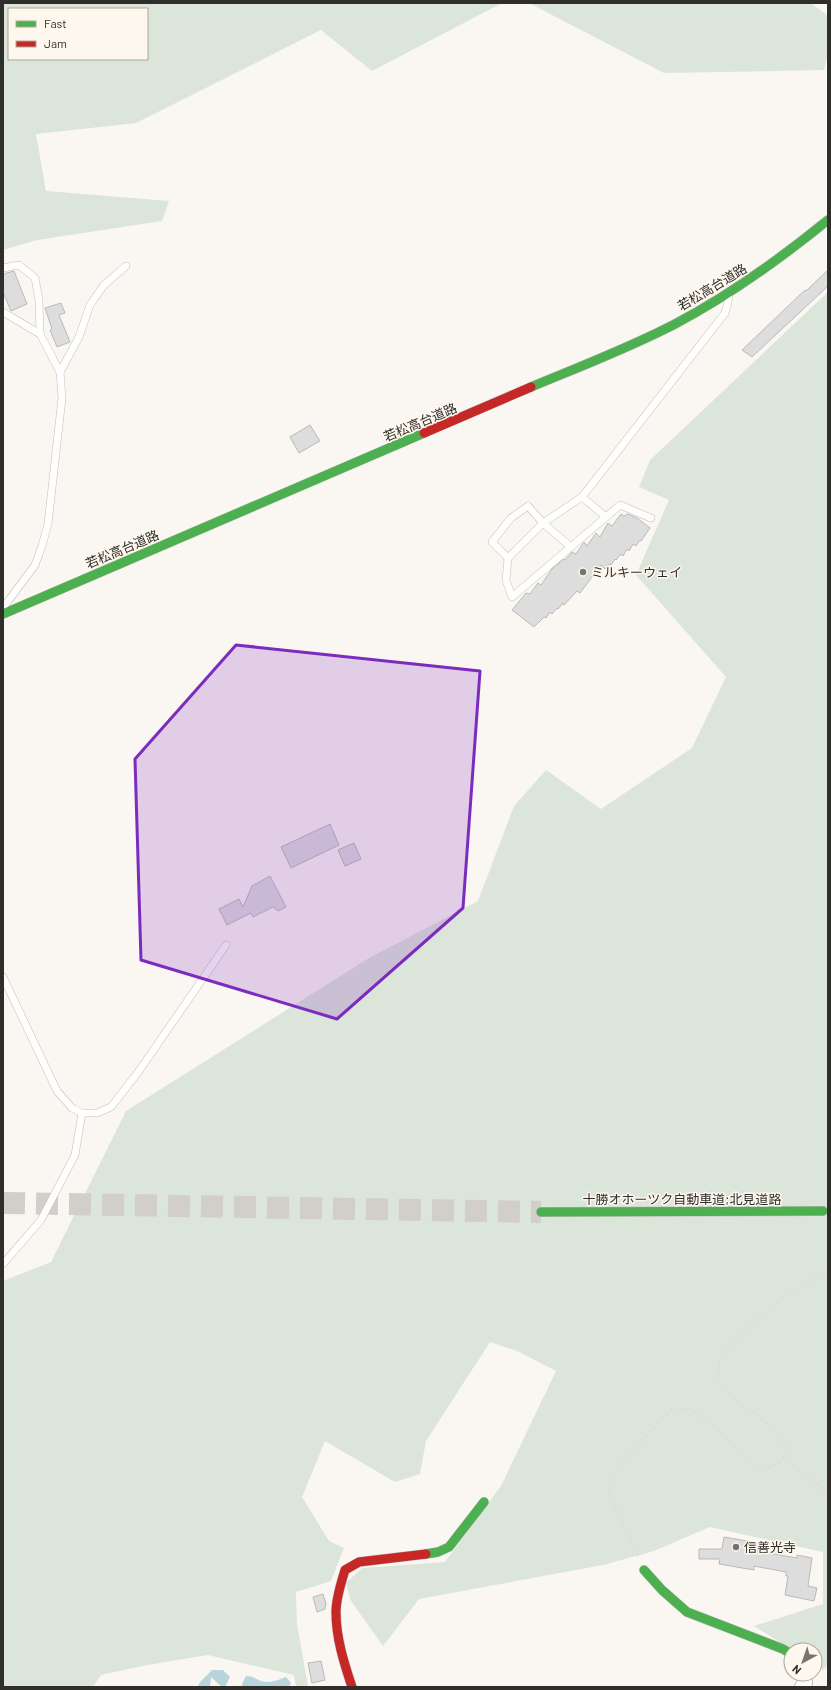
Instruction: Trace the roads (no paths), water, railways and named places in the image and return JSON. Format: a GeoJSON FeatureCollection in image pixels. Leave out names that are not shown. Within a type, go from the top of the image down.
{"type":"FeatureCollection","features":[{"type":"Feature","properties":{"kind":"main road","name":"若松高台道路"},"geometry":{"type":"LineString","coordinates":[[3,614],[632,344],[682,320],[731,292],[796,247],[828,220]]}},
{"type":"Feature","properties":{"kind":"main road","name":"十勝オホーツク自動車道;北見道路"},"geometry":{"type":"LineString","coordinates":[[541,1212],[823,1211]]}},
{"type":"Feature","properties":{"kind":"main road"},"geometry":{"type":"LineString","coordinates":[[352,1687],[342,1659],[336,1612],[339,1590],[345,1570],[359,1562],[438,1552],[449,1547],[484,1502]]}},
{"type":"Feature","properties":{"kind":"main road"},"geometry":{"type":"LineString","coordinates":[[644,1570],[662,1590],[688,1612],[783,1649]]}},
{"type":"Feature","properties":{"kind":"lane"},"geometry":{"type":"LineString","coordinates":[[3,268],[19,265],[35,278],[39,300],[40,334],[60,372],[62,398],[48,524],[42,546],[35,565],[3,608]]}},
{"type":"Feature","properties":{"kind":"lane"},"geometry":{"type":"LineString","coordinates":[[60,372],[79,337],[90,305],[104,286],[126,266]]}},
{"type":"Feature","properties":{"kind":"lane"},"geometry":{"type":"LineString","coordinates":[[651,518],[620,506],[512,597],[506,580],[508,558],[543,523],[582,497],[725,312],[731,292]]}},
{"type":"Feature","properties":{"kind":"lane"},"geometry":{"type":"LineString","coordinates":[[3,312],[40,334]]}},
{"type":"Feature","properties":{"kind":"lane"},"geometry":{"type":"LineString","coordinates":[[582,497],[606,517]]}},
{"type":"Feature","properties":{"kind":"lane"},"geometry":{"type":"LineString","coordinates":[[508,558],[492,542],[511,518],[528,506],[543,523],[571,547]]}},
{"type":"Feature","properties":{"kind":"lane"},"geometry":{"type":"LineString","coordinates":[[3,977],[57,1091],[72,1108],[82,1113],[96,1113],[111,1107],[139,1071],[226,945]]}},
{"type":"Feature","properties":{"kind":"lane"},"geometry":{"type":"LineString","coordinates":[[3,1264],[41,1220],[75,1155],[82,1113]]}},
{"type":"Feature","properties":{"kind":"water"},"geometry":{"type":"Polygon","coordinates":[[[212,1670],[223,1670],[230,1677],[225,1687],[222,1687],[211,1677],[210,1687],[198,1687],[200,1682],[212,1670]]]}},
{"type":"Feature","properties":{"kind":"water"},"geometry":{"type":"Polygon","coordinates":[[[246,1676],[267,1682],[286,1677],[291,1683],[289,1687],[242,1687],[246,1676]]]}},
{"type":"Feature","properties":{"kind":"tunnel"},"geometry":{"type":"LineString","coordinates":[[3,1203],[541,1212]]}},
{"type":"Feature","properties":{"kind":"place","name":"ミルキーウェイ"},"geometry":{"type":"Point","coordinates":[583,572]}},
{"type":"Feature","properties":{"kind":"place","name":"信善光寺"},"geometry":{"type":"Point","coordinates":[736,1547]}}]}
